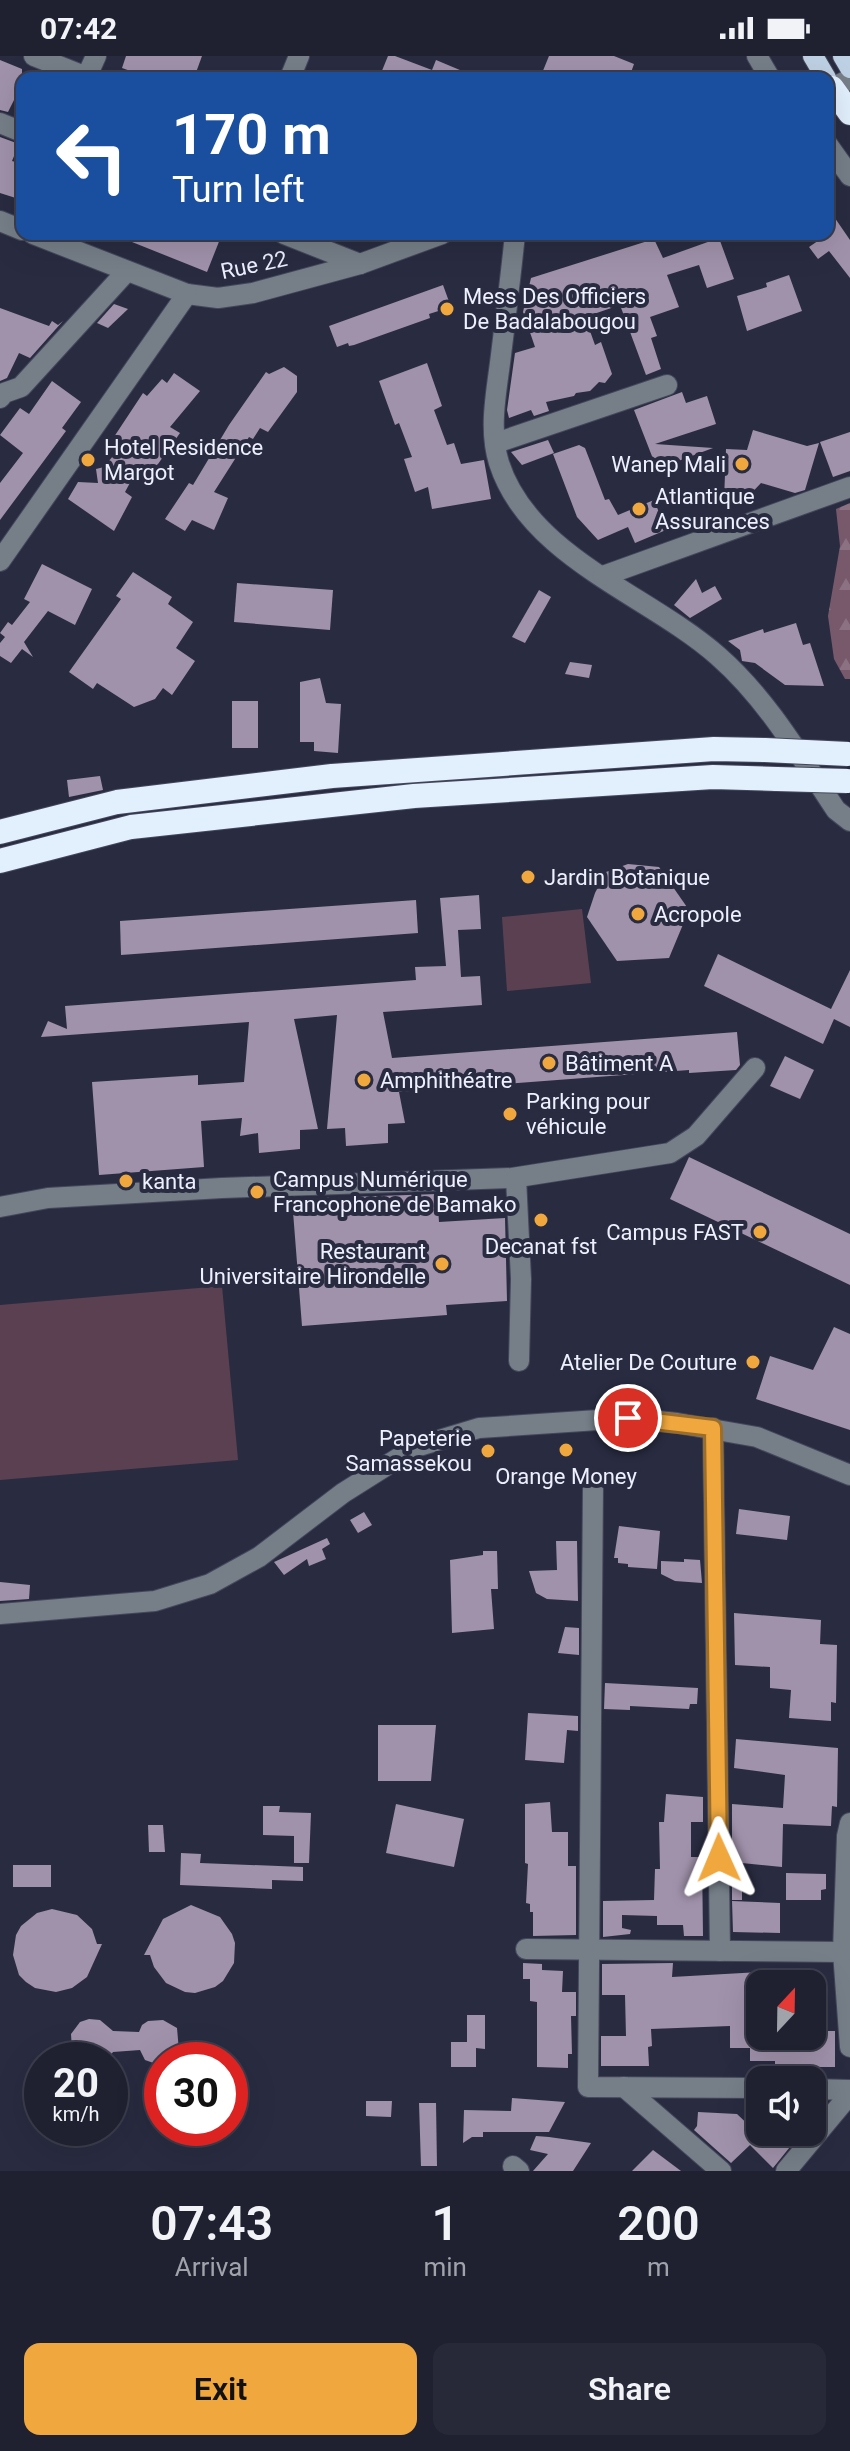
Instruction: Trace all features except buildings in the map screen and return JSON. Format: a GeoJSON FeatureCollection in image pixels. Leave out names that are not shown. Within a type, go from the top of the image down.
{"type":"FeatureCollection","features":[{"type":"Feature","properties":{"kind":"highway"},"geometry":{"type":"LineString","coordinates":[[834,85],[850,113]]}},
{"type":"Feature","properties":{"kind":"highway"},"geometry":{"type":"LineString","coordinates":[[0,832],[117,802],[332,776],[714,749],[849,754]]}},
{"type":"Feature","properties":{"kind":"highway"},"geometry":{"type":"LineString","coordinates":[[0,861],[131,827],[398,798],[713,777],[848,781]]}},
{"type":"Feature","properties":{"kind":"main road"},"geometry":{"type":"LineString","coordinates":[[843,56],[850,68]]}},
{"type":"Feature","properties":{"kind":"street"},"geometry":{"type":"LineString","coordinates":[[34,56],[73,72]]}},
{"type":"Feature","properties":{"kind":"street"},"geometry":{"type":"LineString","coordinates":[[834,153],[850,176]]}},
{"type":"Feature","properties":{"kind":"street","name":"Rue 22"},"geometry":{"type":"LineString","coordinates":[[48,240],[187,294],[218,298],[253,293],[360,264],[426,240]]}},
{"type":"Feature","properties":{"kind":"street"},"geometry":{"type":"LineString","coordinates":[[299,240],[360,264]]}},
{"type":"Feature","properties":{"kind":"street"},"geometry":{"type":"LineString","coordinates":[[514,240],[493,420],[498,461],[514,498],[548,536],[679,625],[752,687],[836,810],[850,821]]}},
{"type":"Feature","properties":{"kind":"street"},"geometry":{"type":"LineString","coordinates":[[1,394],[21,387],[127,271]]}},
{"type":"Feature","properties":{"kind":"street"},"geometry":{"type":"LineString","coordinates":[[0,561],[187,294]]}},
{"type":"Feature","properties":{"kind":"street"},"geometry":{"type":"LineString","coordinates":[[496,443],[667,385]]}},
{"type":"Feature","properties":{"kind":"street"},"geometry":{"type":"LineString","coordinates":[[603,576],[850,487]]}},
{"type":"Feature","properties":{"kind":"street"},"geometry":{"type":"LineString","coordinates":[[0,1207],[48,1198],[222,1188],[516,1178],[670,1153],[696,1136],[755,1068]]}},
{"type":"Feature","properties":{"kind":"street"},"geometry":{"type":"LineString","coordinates":[[516,1178],[521,1279],[519,1361]]}},
{"type":"Feature","properties":{"kind":"street"},"geometry":{"type":"LineString","coordinates":[[0,1614],[155,1601],[210,1584],[259,1557],[343,1493],[416,1447],[479,1428],[628,1418],[713,1428],[757,1437],[850,1475]]}},
{"type":"Feature","properties":{"kind":"street"},"geometry":{"type":"LineString","coordinates":[[713,1428],[720,1951]]}},
{"type":"Feature","properties":{"kind":"street"},"geometry":{"type":"LineString","coordinates":[[593,1485],[588,2087],[746,2088]]}},
{"type":"Feature","properties":{"kind":"street"},"geometry":{"type":"LineString","coordinates":[[850,1823],[843,1952],[850,2047]]}},
{"type":"Feature","properties":{"kind":"street"},"geometry":{"type":"LineString","coordinates":[[526,1949],[843,1952]]}},
{"type":"Feature","properties":{"kind":"street"},"geometry":{"type":"LineString","coordinates":[[624,2087],[721,2171]]}},
{"type":"Feature","properties":{"kind":"street"},"geometry":{"type":"LineString","coordinates":[[826,2090],[850,2092]]}},
{"type":"Feature","properties":{"kind":"street"},"geometry":{"type":"LineString","coordinates":[[786,2171],[850,2092]]}},
{"type":"Feature","properties":{"kind":"green space"},"geometry":{"type":"Polygon","coordinates":[[[850,503],[850,679],[845,679],[834,659],[828,616],[840,546],[836,509],[850,503]]]}},
{"type":"Feature","properties":{"kind":"shaded area"},"geometry":{"type":"Polygon","coordinates":[[[582,909],[591,983],[507,991],[502,917],[582,909]]]}},
{"type":"Feature","properties":{"kind":"shaded area"},"geometry":{"type":"Polygon","coordinates":[[[222,1286],[238,1460],[0,1480],[0,1305],[222,1286]]]}},
{"type":"Feature","properties":{"kind":"place","name":"Mess Des Officiers De Badalabougou"},"geometry":{"type":"Point","coordinates":[447,309]}},
{"type":"Feature","properties":{"kind":"place","name":"Hotel Residence Margot"},"geometry":{"type":"Point","coordinates":[88,460]}},
{"type":"Feature","properties":{"kind":"place","name":"Wanep Mali"},"geometry":{"type":"Point","coordinates":[742,464]}},
{"type":"Feature","properties":{"kind":"place","name":"Atlantique Assurances"},"geometry":{"type":"Point","coordinates":[639,509]}},
{"type":"Feature","properties":{"kind":"place","name":"Jardin Botanique"},"geometry":{"type":"Point","coordinates":[528,877]}},
{"type":"Feature","properties":{"kind":"place","name":"Acropole"},"geometry":{"type":"Point","coordinates":[638,914]}},
{"type":"Feature","properties":{"kind":"place","name":"Bâtiment A"},"geometry":{"type":"Point","coordinates":[549,1063]}},
{"type":"Feature","properties":{"kind":"place","name":"Amphithéatre"},"geometry":{"type":"Point","coordinates":[364,1080]}},
{"type":"Feature","properties":{"kind":"place","name":"Parking pour véhicule"},"geometry":{"type":"Point","coordinates":[510,1114]}},
{"type":"Feature","properties":{"kind":"place","name":"kanta"},"geometry":{"type":"Point","coordinates":[126,1181]}},
{"type":"Feature","properties":{"kind":"place","name":"Campus Numérique Francophone de Bamako"},"geometry":{"type":"Point","coordinates":[257,1192]}},
{"type":"Feature","properties":{"kind":"place","name":"Decanat fst"},"geometry":{"type":"Point","coordinates":[541,1220]}},
{"type":"Feature","properties":{"kind":"place","name":"Campus FAST"},"geometry":{"type":"Point","coordinates":[760,1232]}},
{"type":"Feature","properties":{"kind":"place","name":"Restaurant Universitaire Hirondelle"},"geometry":{"type":"Point","coordinates":[442,1264]}},
{"type":"Feature","properties":{"kind":"place","name":"Atelier De Couture"},"geometry":{"type":"Point","coordinates":[753,1362]}},
{"type":"Feature","properties":{"kind":"place","name":"Orange Money"},"geometry":{"type":"Point","coordinates":[566,1450]}},
{"type":"Feature","properties":{"kind":"place","name":"Papeterie Samassekou"},"geometry":{"type":"Point","coordinates":[488,1451]}},
{"type":"Feature","properties":{"kind":"route"},"geometry":{"type":"LineString","coordinates":[[628,1418],[713,1428],[719,1858]]}}]}
